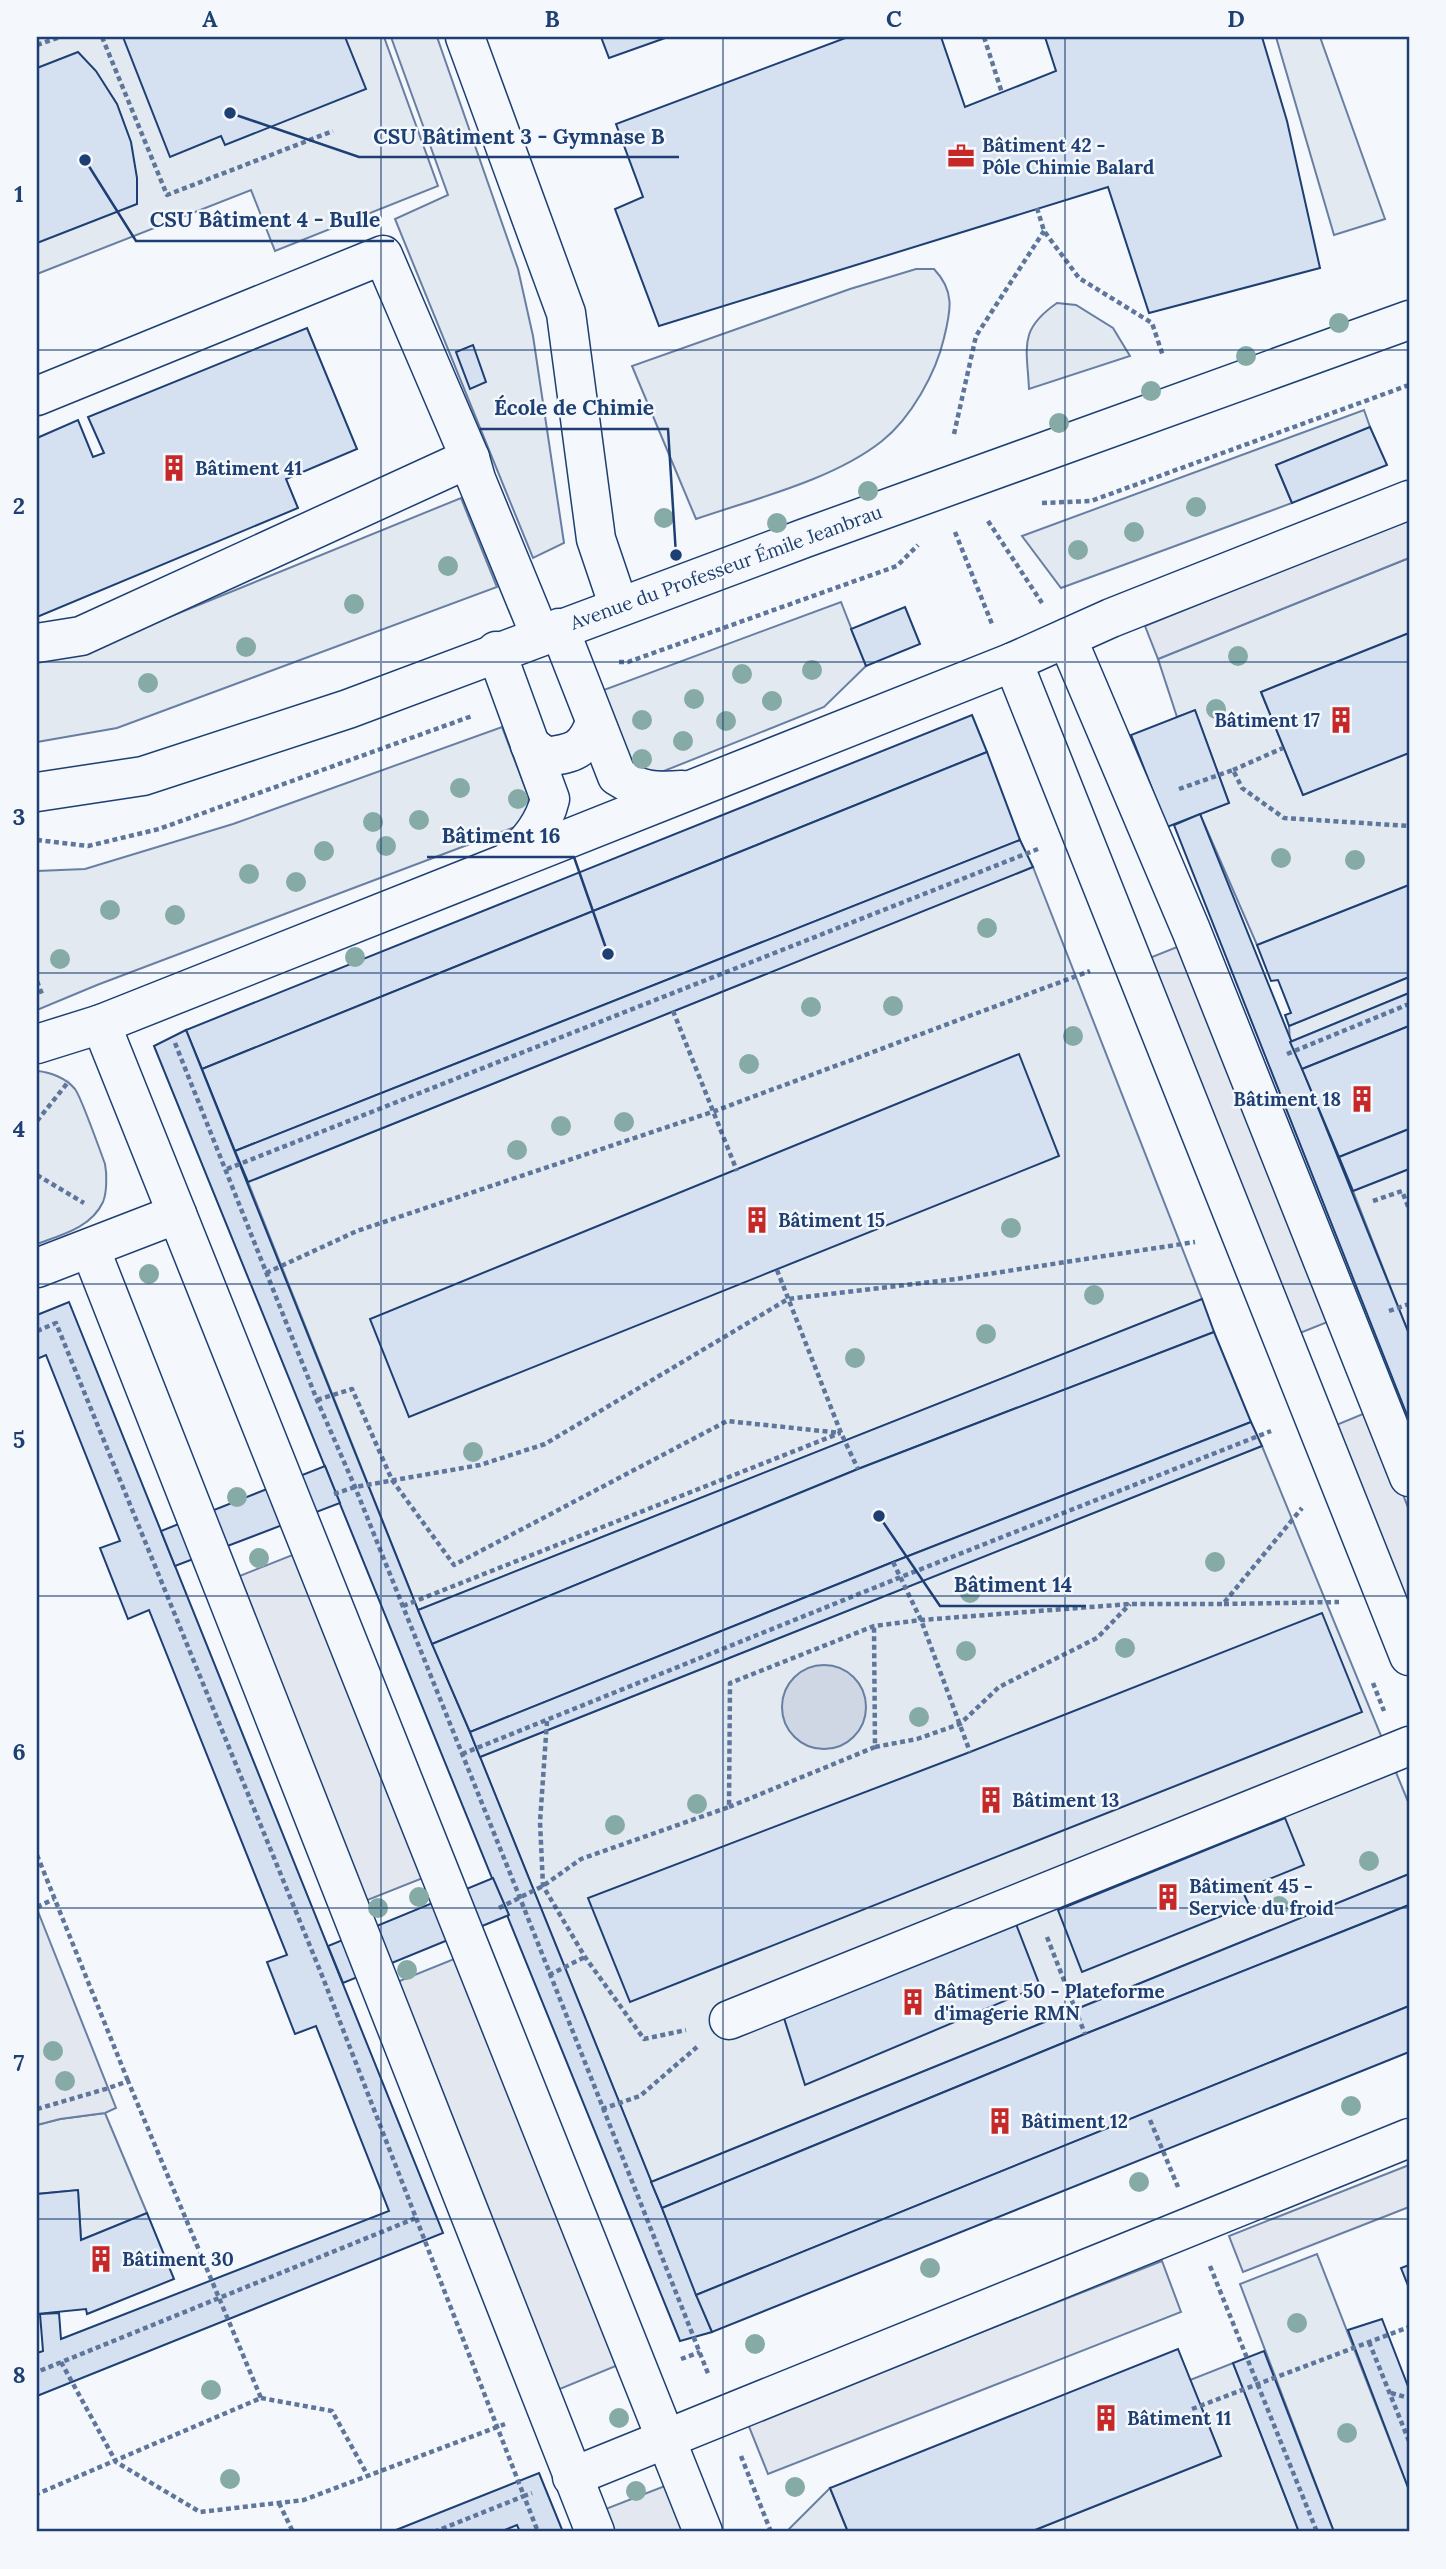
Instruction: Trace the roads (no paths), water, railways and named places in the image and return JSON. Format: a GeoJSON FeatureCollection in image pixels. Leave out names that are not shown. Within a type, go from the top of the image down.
{"type":"FeatureCollection","features":[{"type":"Feature","properties":{"kind":"street"},"geometry":{"type":"LineString","coordinates":[[465,37],[566,313],[596,540],[619,607]]}},
{"type":"Feature","properties":{"kind":"street"},"geometry":{"type":"LineString","coordinates":[[37,396],[383,255],[470,458],[476,479],[550,631],[574,669],[617,776],[635,788],[659,792],[688,790]]}},
{"type":"Feature","properties":{"kind":"street","name":"Avenue du Professeur Émile Jeanbrau"},"geometry":{"type":"LineString","coordinates":[[37,792],[143,776],[348,709],[550,631],[1409,320]]}},
{"type":"Feature","properties":{"kind":"street"},"geometry":{"type":"LineString","coordinates":[[37,643],[81,636],[470,458]]}},
{"type":"Feature","properties":{"kind":"street"},"geometry":{"type":"LineString","coordinates":[[37,1044],[101,1024],[1013,662],[1111,618],[1409,500]]}},
{"type":"Feature","properties":{"kind":"street"},"geometry":{"type":"LineString","coordinates":[[1067,638],[1191,930],[1409,1477]]}},
{"type":"Feature","properties":{"kind":"street"},"geometry":{"type":"LineString","coordinates":[[496,651],[550,799],[546,814],[532,838],[509,860]]}},
{"type":"Feature","properties":{"kind":"street"},"geometry":{"type":"LineString","coordinates":[[1013,662],[1409,1656]]}},
{"type":"Feature","properties":{"kind":"street"},"geometry":{"type":"LineString","coordinates":[[530,745],[546,757],[563,755],[579,749],[588,741],[595,723]]}},
{"type":"Feature","properties":{"kind":"street"},"geometry":{"type":"LineString","coordinates":[[101,1024],[702,2532]]}},
{"type":"Feature","properties":{"kind":"street"},"geometry":{"type":"LineString","coordinates":[[37,1268],[177,1214]]}},
{"type":"Feature","properties":{"kind":"street"},"geometry":{"type":"LineString","coordinates":[[90,1248],[595,2532]]}},
{"type":"Feature","properties":{"kind":"street"},"geometry":{"type":"LineString","coordinates":[[729,2020],[1409,1746]]}},
{"type":"Feature","properties":{"kind":"street"},"geometry":{"type":"LineString","coordinates":[[572,2477],[1409,2138]]}},
{"type":"Feature","properties":{"kind":"place","name":"CSU Bâtiment 3 - Gymnase B"},"geometry":{"type":"Point","coordinates":[230,113]}},
{"type":"Feature","properties":{"kind":"place","name":"Bâtiment 42 - Pôle Chimie Balard"},"geometry":{"type":"Point","coordinates":[961,156]}},
{"type":"Feature","properties":{"kind":"place","name":"CSU Bâtiment 4 - Bulle"},"geometry":{"type":"Point","coordinates":[85,160]}},
{"type":"Feature","properties":{"kind":"place","name":"Bâtiment 41"},"geometry":{"type":"Point","coordinates":[174,468]}},
{"type":"Feature","properties":{"kind":"place","name":"École de Chimie"},"geometry":{"type":"Point","coordinates":[676,555]}},
{"type":"Feature","properties":{"kind":"place","name":"Bâtiment 17"},"geometry":{"type":"Point","coordinates":[1341,720]}},
{"type":"Feature","properties":{"kind":"place","name":"Bâtiment 16"},"geometry":{"type":"Point","coordinates":[608,954]}},
{"type":"Feature","properties":{"kind":"place","name":"Bâtiment 18"},"geometry":{"type":"Point","coordinates":[1362,1099]}},
{"type":"Feature","properties":{"kind":"place","name":"Bâtiment 15"},"geometry":{"type":"Point","coordinates":[757,1220]}},
{"type":"Feature","properties":{"kind":"place","name":"Bâtiment 14"},"geometry":{"type":"Point","coordinates":[879,1516]}},
{"type":"Feature","properties":{"kind":"place","name":"Bâtiment 13"},"geometry":{"type":"Point","coordinates":[991,1800]}},
{"type":"Feature","properties":{"kind":"place","name":"Bâtiment 45 - Service du froid"},"geometry":{"type":"Point","coordinates":[1168,1897]}},
{"type":"Feature","properties":{"kind":"place","name":"Bâtiment 50 - Plateforme d'imagerie RMN"},"geometry":{"type":"Point","coordinates":[913,2002]}},
{"type":"Feature","properties":{"kind":"place","name":"Bâtiment 12"},"geometry":{"type":"Point","coordinates":[1000,2121]}},
{"type":"Feature","properties":{"kind":"place","name":"Bâtiment 30"},"geometry":{"type":"Point","coordinates":[101,2259]}},
{"type":"Feature","properties":{"kind":"place","name":"Bâtiment 11"},"geometry":{"type":"Point","coordinates":[1106,2418]}}]}
